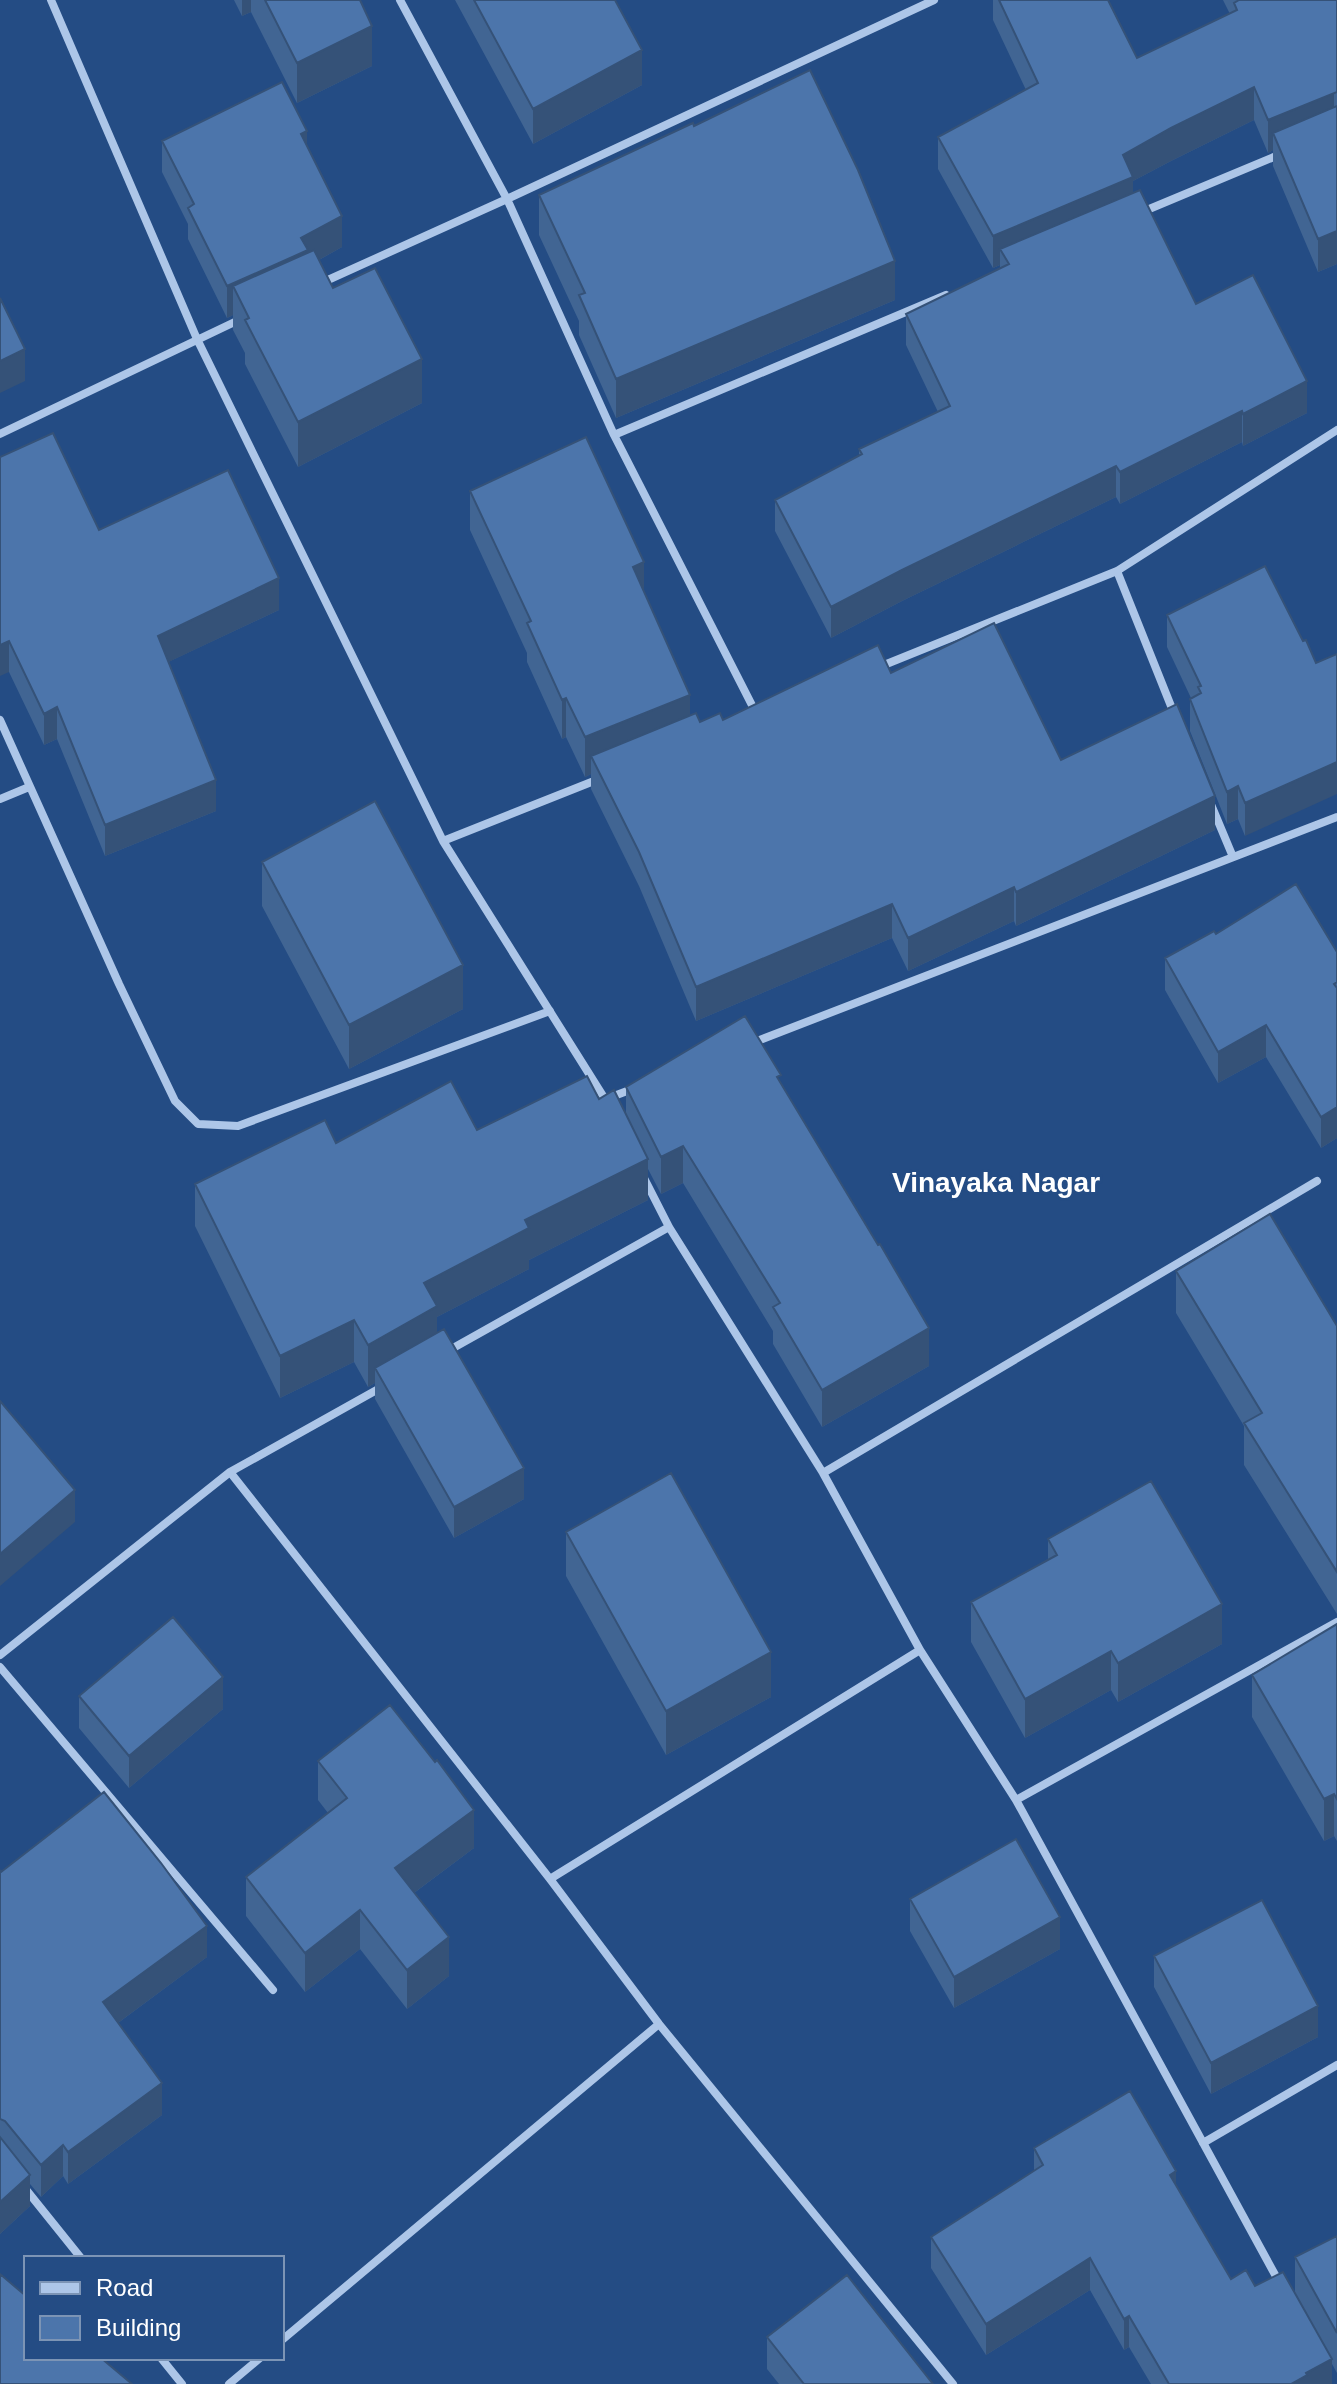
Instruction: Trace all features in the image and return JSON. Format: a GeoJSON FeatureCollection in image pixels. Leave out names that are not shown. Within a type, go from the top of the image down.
{"type":"FeatureCollection","features":[{"type":"Feature","properties":{"kind":"street"},"geometry":{"type":"LineString","coordinates":[[51,0],[197,339],[443,841],[613,1113]]}},
{"type":"Feature","properties":{"kind":"street"},"geometry":{"type":"LineString","coordinates":[[400,0],[507,199],[614,435],[757,716]]}},
{"type":"Feature","properties":{"kind":"street"},"geometry":{"type":"LineString","coordinates":[[310,288],[934,0]]}},
{"type":"Feature","properties":{"kind":"street"},"geometry":{"type":"LineString","coordinates":[[1135,216],[1294,149]]}},
{"type":"Feature","properties":{"kind":"street"},"geometry":{"type":"LineString","coordinates":[[614,435],[961,289]]}},
{"type":"Feature","properties":{"kind":"street"},"geometry":{"type":"LineString","coordinates":[[0,434],[254,313]]}},
{"type":"Feature","properties":{"kind":"street"},"geometry":{"type":"LineString","coordinates":[[872,670],[1117,571],[1337,430]]}},
{"type":"Feature","properties":{"kind":"street"},"geometry":{"type":"LineString","coordinates":[[1117,571],[1180,729]]}},
{"type":"Feature","properties":{"kind":"street"},"geometry":{"type":"LineString","coordinates":[[743,721],[772,710]]}},
{"type":"Feature","properties":{"kind":"street"},"geometry":{"type":"LineString","coordinates":[[0,720],[175,1101],[198,1124],[238,1126],[550,1011]]}},
{"type":"Feature","properties":{"kind":"street"},"geometry":{"type":"LineString","coordinates":[[443,841],[615,773]]}},
{"type":"Feature","properties":{"kind":"street"},"geometry":{"type":"LineString","coordinates":[[1204,786],[1233,857]]}},
{"type":"Feature","properties":{"kind":"street"},"geometry":{"type":"LineString","coordinates":[[0,799],[29,787]]}},
{"type":"Feature","properties":{"kind":"street"},"geometry":{"type":"LineString","coordinates":[[737,1048],[1337,817]]}},
{"type":"Feature","properties":{"kind":"street"},"geometry":{"type":"LineString","coordinates":[[606,1099],[649,1082]]}},
{"type":"Feature","properties":{"kind":"street"},"geometry":{"type":"LineString","coordinates":[[641,1170],[669,1227],[823,1473],[920,1650],[1016,1800],[1284,2290]]}},
{"type":"Feature","properties":{"kind":"street"},"geometry":{"type":"LineString","coordinates":[[823,1473],[1317,1181]]}},
{"type":"Feature","properties":{"kind":"street"},"geometry":{"type":"LineString","coordinates":[[436,1357],[669,1227]]}},
{"type":"Feature","properties":{"kind":"street"},"geometry":{"type":"LineString","coordinates":[[0,1655],[230,1472],[394,1380]]}},
{"type":"Feature","properties":{"kind":"street"},"geometry":{"type":"LineString","coordinates":[[230,1472],[550,1879],[659,2024],[953,2384]]}},
{"type":"Feature","properties":{"kind":"street"},"geometry":{"type":"LineString","coordinates":[[1016,1800],[1337,1622]]}},
{"type":"Feature","properties":{"kind":"street"},"geometry":{"type":"LineString","coordinates":[[550,1879],[920,1650]]}},
{"type":"Feature","properties":{"kind":"street"},"geometry":{"type":"LineString","coordinates":[[0,1667],[273,1990]]}},
{"type":"Feature","properties":{"kind":"street"},"geometry":{"type":"LineString","coordinates":[[284,2338],[659,2024]]}},
{"type":"Feature","properties":{"kind":"street"},"geometry":{"type":"LineString","coordinates":[[1203,2143],[1337,2065]]}},
{"type":"Feature","properties":{"kind":"street"},"geometry":{"type":"LineString","coordinates":[[18,2179],[79,2256]]}},
{"type":"Feature","properties":{"kind":"street"},"geometry":{"type":"LineString","coordinates":[[163,2360],[182,2384]]}},
{"type":"Feature","properties":{"kind":"street"},"geometry":{"type":"LineString","coordinates":[[229,2384],[258,2360]]}},
{"type":"Feature","properties":{"kind":"building"},"geometry":{"type":"Polygon","coordinates":[[[265,0],[360,0],[372,26],[297,63],[265,0]]]}},
{"type":"Feature","properties":{"kind":"building"},"geometry":{"type":"Polygon","coordinates":[[[474,0],[615,0],[642,50],[533,109],[474,0]]]}},
{"type":"Feature","properties":{"kind":"building"},"geometry":{"type":"Polygon","coordinates":[[[999,0],[1108,0],[1137,58],[1237,10],[1234,3],[1239,0],[1337,0],[1337,92],[1268,120],[1254,87],[1123,155],[1133,177],[993,236],[938,137],[1038,83],[999,0]]]}},
{"type":"Feature","properties":{"kind":"building"},"geometry":{"type":"Polygon","coordinates":[[[810,70],[858,170],[895,261],[616,379],[579,295],[585,293],[539,195],[810,70]]]}},
{"type":"Feature","properties":{"kind":"building"},"geometry":{"type":"Polygon","coordinates":[[[282,82],[307,131],[301,134],[342,216],[301,238],[308,250],[227,286],[188,208],[194,204],[162,141],[282,82]]]}},
{"type":"Feature","properties":{"kind":"building"},"geometry":{"type":"Polygon","coordinates":[[[1337,106],[1337,231],[1318,239],[1273,133],[1337,106]]]}},
{"type":"Feature","properties":{"kind":"building"},"geometry":{"type":"Polygon","coordinates":[[[1140,190],[1196,304],[1253,275],[1307,381],[1120,472],[1116,466],[831,607],[775,500],[862,454],[859,449],[950,406],[906,314],[1009,264],[1000,249],[1140,190]]]}},
{"type":"Feature","properties":{"kind":"building"},"geometry":{"type":"Polygon","coordinates":[[[314,250],[333,288],[375,268],[422,359],[298,422],[245,320],[249,318],[233,286],[314,250]]]}},
{"type":"Feature","properties":{"kind":"building"},"geometry":{"type":"Polygon","coordinates":[[[0,298],[25,349],[0,361],[0,298]]]}},
{"type":"Feature","properties":{"kind":"building"},"geometry":{"type":"Polygon","coordinates":[[[53,433],[99,530],[228,470],[279,578],[158,636],[216,780],[105,825],[57,707],[44,714],[9,641],[0,645],[0,457],[53,433]]]}},
{"type":"Feature","properties":{"kind":"building"},"geometry":{"type":"Polygon","coordinates":[[[586,437],[644,562],[633,567],[690,695],[585,737],[566,698],[562,700],[527,623],[531,621],[470,491],[586,437]]]}},
{"type":"Feature","properties":{"kind":"building"},"geometry":{"type":"Polygon","coordinates":[[[1265,566],[1316,663],[1337,654],[1337,762],[1245,803],[1238,786],[1227,792],[1190,699],[1201,693],[1198,687],[1201,686],[1167,615],[1265,566]]]}},
{"type":"Feature","properties":{"kind":"building"},"geometry":{"type":"Polygon","coordinates":[[[994,623],[1061,760],[1177,704],[1215,796],[1016,892],[1014,887],[908,938],[892,904],[696,987],[639,852],[591,756],[696,713],[700,722],[720,713],[723,720],[878,645],[891,673],[994,623]]]}},
{"type":"Feature","properties":{"kind":"building"},"geometry":{"type":"Polygon","coordinates":[[[375,801],[463,965],[349,1025],[262,862],[375,801]]]}},
{"type":"Feature","properties":{"kind":"building"},"geometry":{"type":"Polygon","coordinates":[[[1296,884],[1337,952],[1337,982],[1334,984],[1337,988],[1337,1107],[1321,1117],[1266,1025],[1218,1052],[1165,958],[1214,931],[1216,934],[1296,884]]]}},
{"type":"Feature","properties":{"kind":"building"},"geometry":{"type":"Polygon","coordinates":[[[745,1016],[781,1075],[777,1077],[929,1328],[822,1390],[773,1307],[780,1303],[683,1146],[661,1157],[626,1087],[745,1016]]]}},
{"type":"Feature","properties":{"kind":"building"},"geometry":{"type":"Polygon","coordinates":[[[587,1076],[599,1099],[614,1090],[648,1159],[525,1220],[529,1228],[424,1283],[437,1306],[368,1345],[354,1320],[280,1356],[195,1184],[325,1120],[336,1143],[451,1081],[477,1130],[587,1076]]]}},
{"type":"Feature","properties":{"kind":"building"},"geometry":{"type":"Polygon","coordinates":[[[1270,1214],[1337,1326],[1337,1572],[1244,1423],[1262,1413],[1176,1271],[1270,1214]]]}},
{"type":"Feature","properties":{"kind":"building"},"geometry":{"type":"Polygon","coordinates":[[[444,1329],[524,1468],[454,1507],[375,1368],[444,1329]]]}},
{"type":"Feature","properties":{"kind":"building"},"geometry":{"type":"Polygon","coordinates":[[[0,1401],[75,1490],[0,1554],[0,1401]]]}},
{"type":"Feature","properties":{"kind":"building"},"geometry":{"type":"Polygon","coordinates":[[[671,1473],[771,1652],[666,1711],[566,1532],[671,1473]]]}},
{"type":"Feature","properties":{"kind":"building"},"geometry":{"type":"Polygon","coordinates":[[[1151,1481],[1222,1604],[1118,1663],[1111,1651],[1025,1699],[971,1602],[1057,1555],[1048,1539],[1151,1481]]]}},
{"type":"Feature","properties":{"kind":"building"},"geometry":{"type":"Polygon","coordinates":[[[173,1617],[223,1677],[129,1756],[79,1696],[173,1617]]]}},
{"type":"Feature","properties":{"kind":"building"},"geometry":{"type":"Polygon","coordinates":[[[1337,1624],[1337,1799],[1334,1794],[1324,1799],[1252,1675],[1337,1624]]]}},
{"type":"Feature","properties":{"kind":"building"},"geometry":{"type":"Polygon","coordinates":[[[390,1705],[474,1810],[395,1868],[449,1937],[407,1970],[360,1910],[305,1953],[246,1877],[347,1798],[318,1761],[390,1705]]]}},
{"type":"Feature","properties":{"kind":"building"},"geometry":{"type":"Polygon","coordinates":[[[104,1792],[207,1926],[103,2002],[162,2083],[68,2152],[63,2145],[41,2165],[5,2121],[0,2119],[0,1870],[104,1792]]]}},
{"type":"Feature","properties":{"kind":"building"},"geometry":{"type":"Polygon","coordinates":[[[1016,1839],[1060,1917],[954,1977],[910,1899],[1016,1839]]]}},
{"type":"Feature","properties":{"kind":"building"},"geometry":{"type":"Polygon","coordinates":[[[1262,1900],[1318,2006],[1211,2063],[1154,1956],[1262,1900]]]}},
{"type":"Feature","properties":{"kind":"building"},"geometry":{"type":"Polygon","coordinates":[[[1130,2091],[1176,2171],[1170,2175],[1231,2279],[1246,2270],[1255,2286],[1283,2272],[1332,2359],[1291,2384],[1169,2384],[1129,2316],[1124,2319],[1090,2258],[986,2324],[931,2237],[1043,2165],[1034,2148],[1130,2091]]]}},
{"type":"Feature","properties":{"kind":"building"},"geometry":{"type":"Polygon","coordinates":[[[0,2137],[30,2175],[0,2202],[0,2137]]]}},
{"type":"Feature","properties":{"kind":"building"},"geometry":{"type":"Polygon","coordinates":[[[1337,2236],[1337,2333],[1295,2257],[1337,2236]]]}},
{"type":"Feature","properties":{"kind":"building"},"geometry":{"type":"Polygon","coordinates":[[[0,2274],[24,2294],[24,2360],[103,2360],[132,2384],[0,2384],[0,2274]]]}},
{"type":"Feature","properties":{"kind":"building"},"geometry":{"type":"Polygon","coordinates":[[[847,2275],[933,2384],[804,2384],[767,2337],[847,2275]]]}},
{"type":"Feature","properties":{"kind":"district","name":"Vinayaka Nagar"},"geometry":{"type":"Point","coordinates":[996,1182]}}]}
